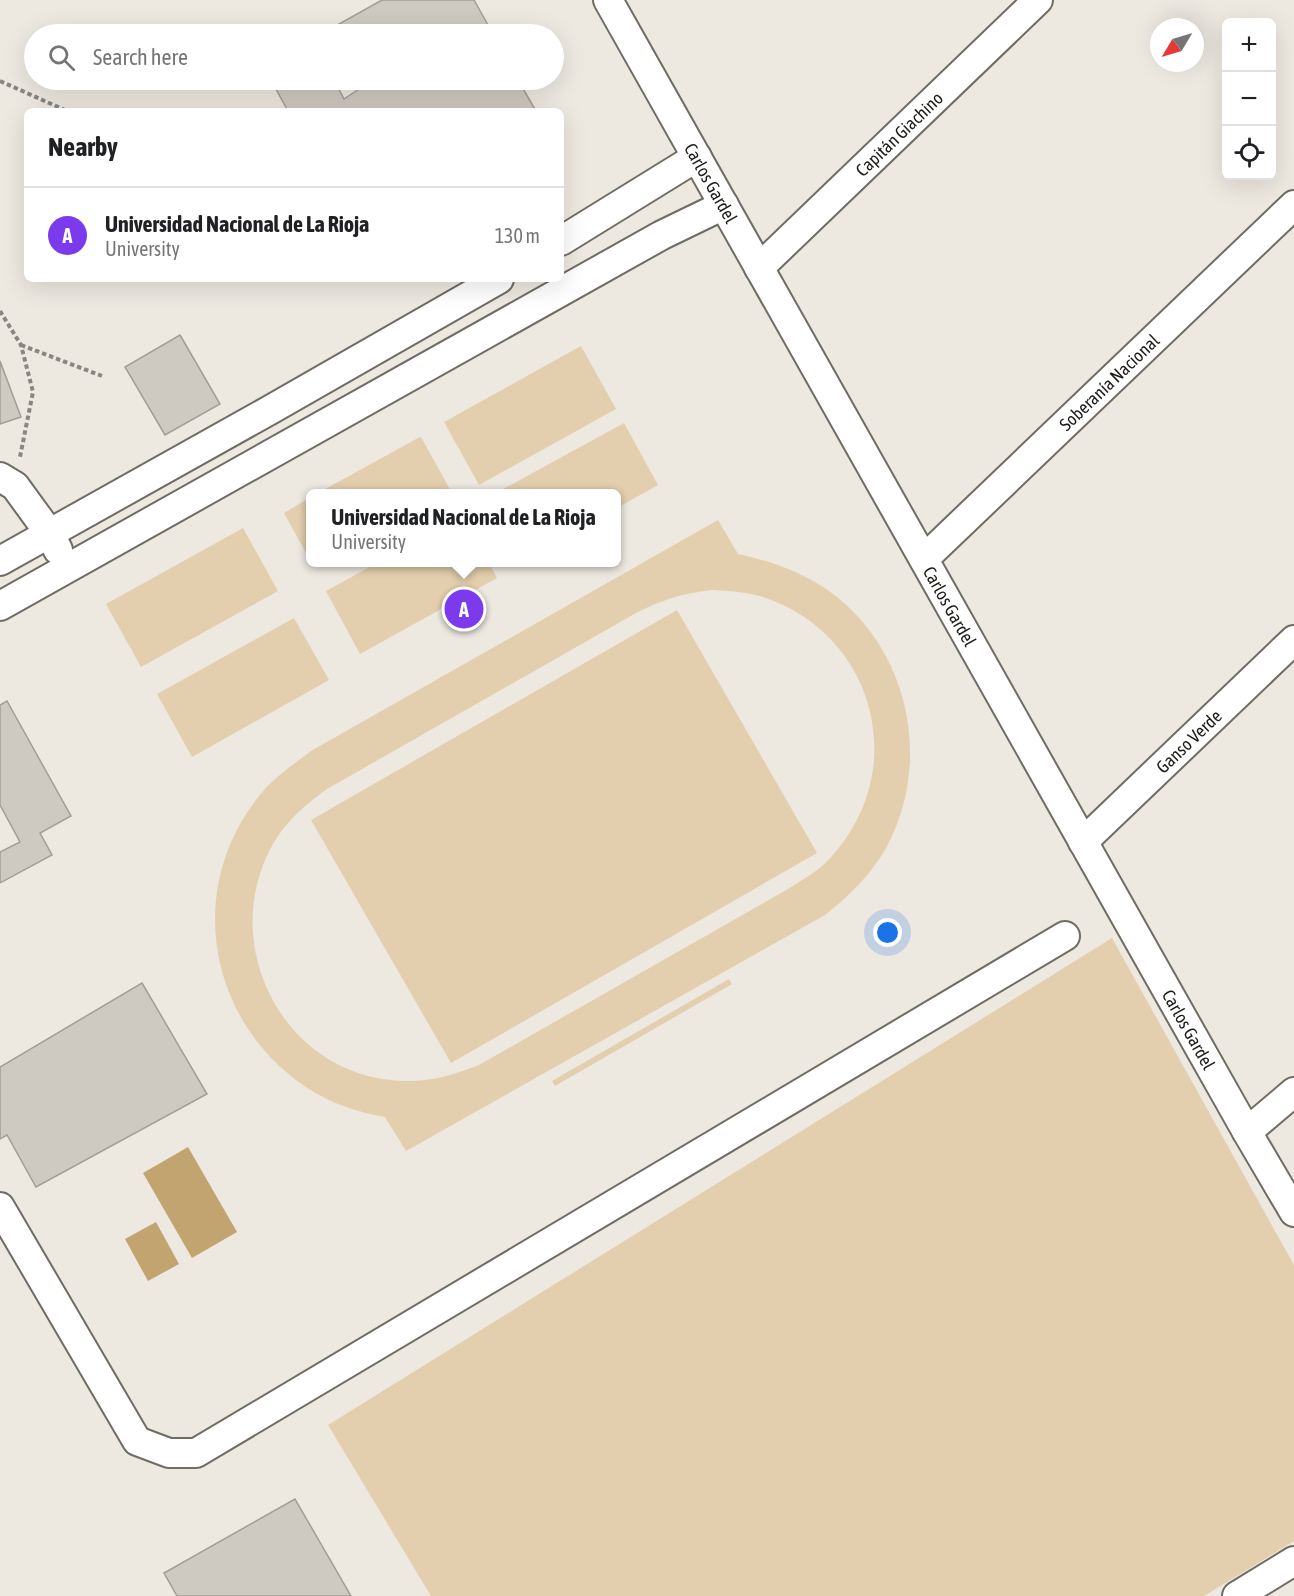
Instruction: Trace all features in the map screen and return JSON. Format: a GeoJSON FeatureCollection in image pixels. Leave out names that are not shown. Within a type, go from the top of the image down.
{"type":"FeatureCollection","features":[{"type":"Feature","properties":{"kind":"street","name":"Carlos Gardel"},"geometry":{"type":"LineString","coordinates":[[608,0],[1294,1212]]}},
{"type":"Feature","properties":{"kind":"street","name":"Capitán Giachino"},"geometry":{"type":"LineString","coordinates":[[759,268],[1038,0]]}},
{"type":"Feature","properties":{"kind":"street"},"geometry":{"type":"LineString","coordinates":[[564,239],[697,157]]}},
{"type":"Feature","properties":{"kind":"street"},"geometry":{"type":"LineString","coordinates":[[0,606],[662,235],[724,205]]}},
{"type":"Feature","properties":{"kind":"street","name":"Soberanía Nacional"},"geometry":{"type":"LineString","coordinates":[[924,559],[1294,205]]}},
{"type":"Feature","properties":{"kind":"street"},"geometry":{"type":"LineString","coordinates":[[0,561],[494,282]]}},
{"type":"Feature","properties":{"kind":"street"},"geometry":{"type":"LineString","coordinates":[[439,315],[458,350]]}},
{"type":"Feature","properties":{"kind":"street"},"geometry":{"type":"LineString","coordinates":[[7,481],[50,534],[67,568]]}},
{"type":"Feature","properties":{"kind":"street","name":"Ganso Verde"},"geometry":{"type":"LineString","coordinates":[[1083,842],[1294,640]]}},
{"type":"Feature","properties":{"kind":"street"},"geometry":{"type":"LineString","coordinates":[[0,1207],[136,1441],[169,1453],[196,1453],[1065,936]]}},
{"type":"Feature","properties":{"kind":"street"},"geometry":{"type":"LineString","coordinates":[[1247,1132],[1294,1092]]}},
{"type":"Feature","properties":{"kind":"street"},"geometry":{"type":"LineString","coordinates":[[1237,1596],[1294,1561]]}},
{"type":"Feature","properties":{"kind":"path"},"geometry":{"type":"LineString","coordinates":[[0,81],[61,108]]}},
{"type":"Feature","properties":{"kind":"path"},"geometry":{"type":"LineString","coordinates":[[0,311],[21,345],[33,392],[7,481]]}},
{"type":"Feature","properties":{"kind":"path"},"geometry":{"type":"LineString","coordinates":[[21,345],[102,376]]}},
{"type":"Feature","properties":{"kind":"shaded area"},"geometry":{"type":"Polygon","coordinates":[[[581,346],[616,409],[479,485],[444,422],[581,346]]]}},
{"type":"Feature","properties":{"kind":"shaded area"},"geometry":{"type":"Polygon","coordinates":[[[624,423],[658,485],[621,506],[621,489],[503,489],[624,423]]]}},
{"type":"Feature","properties":{"kind":"shaded area"},"geometry":{"type":"Polygon","coordinates":[[[420,437],[450,489],[325,489],[420,437]]]}},
{"type":"Feature","properties":{"kind":"shaded area"},"geometry":{"type":"Polygon","coordinates":[[[306,500],[306,553],[284,513],[306,500]]]}},
{"type":"Feature","properties":{"kind":"shaded area"},"geometry":{"type":"Polygon","coordinates":[[[718,520],[738,554],[778,565],[815,582],[846,605],[872,633],[891,665],[903,701],[910,738],[909,776],[901,813],[886,848],[866,876],[834,908],[406,1151],[385,1117],[355,1110],[327,1099],[309,1089],[274,1061],[247,1027],[228,989],[217,949],[215,907],[223,866],[239,826],[265,789],[311,751],[718,520]],[[712,590],[673,598],[636,613],[327,789],[290,820],[273,844],[257,884],[253,925],[258,965],[274,1002],[297,1034],[328,1059],[366,1075],[418,1081],[462,1071],[479,1065],[788,889],[812,874],[832,856],[856,822],[870,784],[874,746],[870,709],[856,674],[834,643],[804,617],[760,596],[712,590]]]}},
{"type":"Feature","properties":{"kind":"shaded area"},"geometry":{"type":"Polygon","coordinates":[[[243,528],[278,591],[141,667],[106,604],[243,528]]]}},
{"type":"Feature","properties":{"kind":"shaded area"},"geometry":{"type":"Polygon","coordinates":[[[370,567],[491,567],[497,578],[360,654],[326,591],[370,567]]]}},
{"type":"Feature","properties":{"kind":"shaded area"},"geometry":{"type":"Polygon","coordinates":[[[677,610],[817,853],[451,1063],[311,820],[677,610]]]}},
{"type":"Feature","properties":{"kind":"shaded area"},"geometry":{"type":"Polygon","coordinates":[[[294,618],[329,680],[192,757],[157,694],[294,618]]]}},
{"type":"Feature","properties":{"kind":"shaded area"},"geometry":{"type":"Polygon","coordinates":[[[1112,938],[1294,1265],[1294,1541],[1204,1596],[431,1596],[328,1425],[1112,938]]]}},
{"type":"Feature","properties":{"kind":"shaded area"},"geometry":{"type":"Polygon","coordinates":[[[729,979],[732,984],[555,1086],[552,1081],[729,979]]]}},
{"type":"Feature","properties":{"kind":"shaded area"},"geometry":{"type":"Polygon","coordinates":[[[188,1147],[237,1232],[192,1258],[143,1173],[188,1147]]]}},
{"type":"Feature","properties":{"kind":"shaded area"},"geometry":{"type":"Polygon","coordinates":[[[156,1222],[179,1264],[148,1281],[125,1239],[156,1222]]]}},
{"type":"Feature","properties":{"kind":"building"},"geometry":{"type":"Polygon","coordinates":[[[382,0],[474,0],[487,24],[339,24],[382,0]]]}},
{"type":"Feature","properties":{"kind":"building"},"geometry":{"type":"Polygon","coordinates":[[[276,90],[339,90],[344,99],[358,90],[524,90],[534,108],[286,108],[276,90]]]}},
{"type":"Feature","properties":{"kind":"building"},"geometry":{"type":"Polygon","coordinates":[[[180,335],[220,404],[165,435],[125,367],[180,335]]]}},
{"type":"Feature","properties":{"kind":"building"},"geometry":{"type":"Polygon","coordinates":[[[0,361],[21,417],[0,424],[0,361]]]}},
{"type":"Feature","properties":{"kind":"building"},"geometry":{"type":"Polygon","coordinates":[[[7,701],[71,816],[40,833],[52,855],[0,883],[0,852],[20,842],[0,805],[0,705],[7,701]]]}},
{"type":"Feature","properties":{"kind":"building"},"geometry":{"type":"Polygon","coordinates":[[[142,983],[207,1094],[36,1187],[7,1135],[0,1139],[0,1067],[142,983]]]}},
{"type":"Feature","properties":{"kind":"building"},"geometry":{"type":"Polygon","coordinates":[[[295,1499],[351,1596],[177,1596],[164,1573],[295,1499]]]}},
{"type":"Feature","properties":{"kind":"place","name":"Universidad Nacional de La Rioja"},"geometry":{"type":"Point","coordinates":[464,609]}}]}
